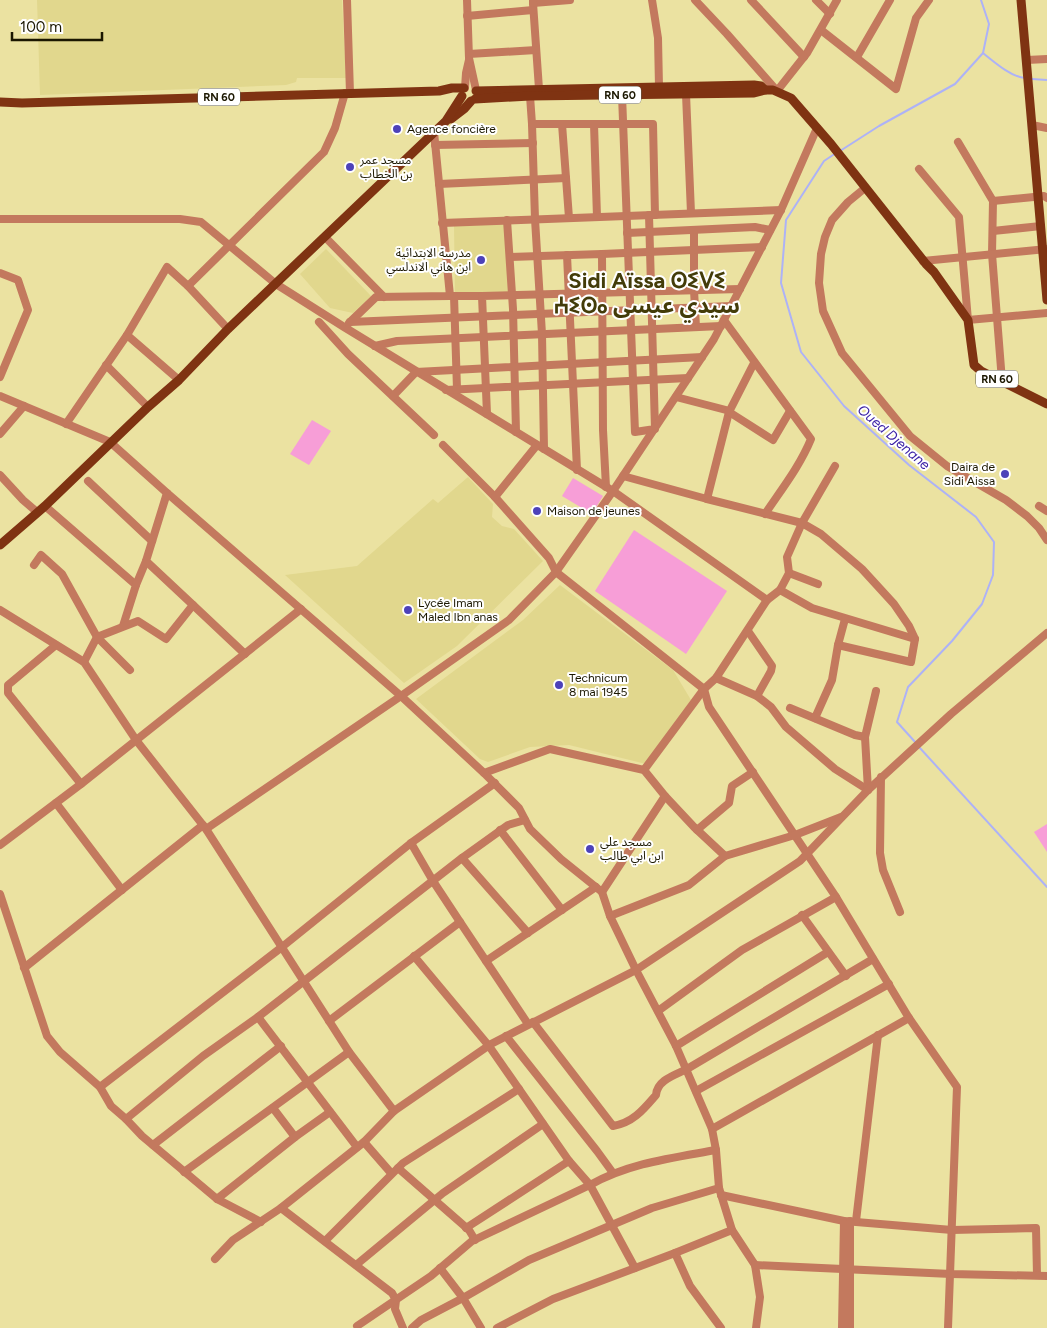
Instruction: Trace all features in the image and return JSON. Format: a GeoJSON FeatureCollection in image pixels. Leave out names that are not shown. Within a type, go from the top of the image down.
{"type":"FeatureCollection","features":[{"type":"Feature","properties":{"kind":"main road"},"geometry":{"type":"LineString","coordinates":[[1021,0],[1032,125],[1044,197],[1042,226],[1047,300]]}},
{"type":"Feature","properties":{"kind":"main road","name":"RN 60"},"geometry":{"type":"LineString","coordinates":[[468,94],[539,89],[659,86],[754,85],[765,90]]}},
{"type":"Feature","properties":{"kind":"main road","name":"RN 60"},"geometry":{"type":"LineString","coordinates":[[0,102],[22,104],[439,91],[452,88],[468,94],[530,96],[754,93],[765,90],[777,91],[791,98],[831,144],[925,263],[936,285],[971,336],[974,364],[981,371],[1047,404]]}},
{"type":"Feature","properties":{"kind":"main road"},"geometry":{"type":"LineString","coordinates":[[0,545],[45,506],[148,406],[179,380],[228,329],[434,132],[446,121],[460,113],[468,94]]}},
{"type":"Feature","properties":{"kind":"main road"},"geometry":{"type":"LineString","coordinates":[[925,263],[934,272],[968,320],[971,336]]}},
{"type":"Feature","properties":{"kind":"street"},"geometry":{"type":"LineString","coordinates":[[188,286],[324,152],[336,128],[348,93],[347,0]]}},
{"type":"Feature","properties":{"kind":"street"},"geometry":{"type":"LineString","coordinates":[[466,0],[469,56],[466,73],[468,94]]}},
{"type":"Feature","properties":{"kind":"street"},"geometry":{"type":"LineString","coordinates":[[467,16],[533,4],[570,0]]}},
{"type":"Feature","properties":{"kind":"street"},"geometry":{"type":"LineString","coordinates":[[652,0],[658,38],[659,86]]}},
{"type":"Feature","properties":{"kind":"street"},"geometry":{"type":"LineString","coordinates":[[695,0],[777,91],[804,57],[837,0]]}},
{"type":"Feature","properties":{"kind":"street"},"geometry":{"type":"LineString","coordinates":[[751,0],[804,57]]}},
{"type":"Feature","properties":{"kind":"street"},"geometry":{"type":"LineString","coordinates":[[816,0],[830,14]]}},
{"type":"Feature","properties":{"kind":"street"},"geometry":{"type":"LineString","coordinates":[[856,57],[890,0]]}},
{"type":"Feature","properties":{"kind":"street"},"geometry":{"type":"LineString","coordinates":[[820,30],[896,89],[916,18],[929,0]]}},
{"type":"Feature","properties":{"kind":"street"},"geometry":{"type":"LineString","coordinates":[[533,4],[539,89]]}},
{"type":"Feature","properties":{"kind":"street"},"geometry":{"type":"LineString","coordinates":[[469,56],[536,50]]}},
{"type":"Feature","properties":{"kind":"street"},"geometry":{"type":"LineString","coordinates":[[1027,63],[1047,59]]}},
{"type":"Feature","properties":{"kind":"street"},"geometry":{"type":"LineString","coordinates":[[686,94],[691,213]]}},
{"type":"Feature","properties":{"kind":"street"},"geometry":{"type":"LineString","coordinates":[[622,95],[635,432],[655,429]]}},
{"type":"Feature","properties":{"kind":"street"},"geometry":{"type":"LineString","coordinates":[[530,96],[534,219],[542,334],[544,449]]}},
{"type":"Feature","properties":{"kind":"street"},"geometry":{"type":"LineString","coordinates":[[532,124],[653,124],[650,252],[655,429]]}},
{"type":"Feature","properties":{"kind":"street"},"geometry":{"type":"LineString","coordinates":[[562,124],[569,218]]}},
{"type":"Feature","properties":{"kind":"street"},"geometry":{"type":"LineString","coordinates":[[594,124],[598,217]]}},
{"type":"Feature","properties":{"kind":"street"},"geometry":{"type":"LineString","coordinates":[[1032,125],[1047,128]]}},
{"type":"Feature","properties":{"kind":"street"},"geometry":{"type":"LineString","coordinates":[[24,968],[204,827],[401,696],[509,620],[556,572],[655,429],[722,323],[781,210],[817,128]]}},
{"type":"Feature","properties":{"kind":"street"},"geometry":{"type":"LineString","coordinates":[[434,132],[442,223],[455,317],[457,389]]}},
{"type":"Feature","properties":{"kind":"street"},"geometry":{"type":"LineString","coordinates":[[958,142],[993,201],[992,254],[1002,381]]}},
{"type":"Feature","properties":{"kind":"street"},"geometry":{"type":"LineString","coordinates":[[435,145],[533,143]]}},
{"type":"Feature","properties":{"kind":"street"},"geometry":{"type":"LineString","coordinates":[[919,169],[959,217],[968,320],[1047,313]]}},
{"type":"Feature","properties":{"kind":"street"},"geometry":{"type":"LineString","coordinates":[[439,184],[566,178]]}},
{"type":"Feature","properties":{"kind":"street"},"geometry":{"type":"LineString","coordinates":[[865,188],[848,202],[832,220],[821,254],[819,283],[823,311],[842,353],[910,436],[947,466],[1006,500],[1027,516],[1039,528],[1047,540]]}},
{"type":"Feature","properties":{"kind":"street"},"geometry":{"type":"LineString","coordinates":[[993,201],[1044,197]]}},
{"type":"Feature","properties":{"kind":"street"},"geometry":{"type":"LineString","coordinates":[[442,223],[781,210]]}},
{"type":"Feature","properties":{"kind":"street"},"geometry":{"type":"LineString","coordinates":[[0,219],[180,219],[201,222],[276,284],[347,325],[375,346],[416,372],[613,491],[767,600]]}},
{"type":"Feature","properties":{"kind":"street"},"geometry":{"type":"LineString","coordinates":[[507,220],[514,336],[516,432]]}},
{"type":"Feature","properties":{"kind":"street"},"geometry":{"type":"LineString","coordinates":[[993,231],[1042,226]]}},
{"type":"Feature","properties":{"kind":"street"},"geometry":{"type":"LineString","coordinates":[[627,233],[755,227],[770,230]]}},
{"type":"Feature","properties":{"kind":"street"},"geometry":{"type":"LineString","coordinates":[[694,230],[696,327]]}},
{"type":"Feature","properties":{"kind":"street"},"geometry":{"type":"LineString","coordinates":[[325,237],[384,297]]}},
{"type":"Feature","properties":{"kind":"street"},"geometry":{"type":"LineString","coordinates":[[510,257],[762,246]]}},
{"type":"Feature","properties":{"kind":"street"},"geometry":{"type":"LineString","coordinates":[[925,263],[1045,249]]}},
{"type":"Feature","properties":{"kind":"street"},"geometry":{"type":"LineString","coordinates":[[602,254],[603,430],[606,487]]}},
{"type":"Feature","properties":{"kind":"street"},"geometry":{"type":"LineString","coordinates":[[567,255],[577,470]]}},
{"type":"Feature","properties":{"kind":"street"},"geometry":{"type":"LineString","coordinates":[[66,424],[127,335],[167,267],[188,286],[228,329]]}},
{"type":"Feature","properties":{"kind":"street"},"geometry":{"type":"LineString","coordinates":[[0,273],[18,280],[28,310],[0,377]]}},
{"type":"Feature","properties":{"kind":"street"},"geometry":{"type":"LineString","coordinates":[[347,325],[376,297],[740,289]]}},
{"type":"Feature","properties":{"kind":"street"},"geometry":{"type":"LineString","coordinates":[[482,296],[487,414]]}},
{"type":"Feature","properties":{"kind":"street"},"geometry":{"type":"LineString","coordinates":[[347,325],[513,314],[731,306]]}},
{"type":"Feature","properties":{"kind":"street"},"geometry":{"type":"LineString","coordinates":[[319,322],[348,354],[434,435]]}},
{"type":"Feature","properties":{"kind":"street"},"geometry":{"type":"LineString","coordinates":[[375,346],[397,341],[696,327],[722,323]]}},
{"type":"Feature","properties":{"kind":"street"},"geometry":{"type":"LineString","coordinates":[[722,323],[812,439],[803,458],[766,514]]}},
{"type":"Feature","properties":{"kind":"street"},"geometry":{"type":"LineString","coordinates":[[127,335],[179,380]]}},
{"type":"Feature","properties":{"kind":"street"},"geometry":{"type":"LineString","coordinates":[[393,396],[416,372],[456,368],[702,357]]}},
{"type":"Feature","properties":{"kind":"street"},"geometry":{"type":"LineString","coordinates":[[707,499],[730,412],[754,363]]}},
{"type":"Feature","properties":{"kind":"street"},"geometry":{"type":"LineString","coordinates":[[106,366],[148,406]]}},
{"type":"Feature","properties":{"kind":"street"},"geometry":{"type":"LineString","coordinates":[[446,390],[573,382],[688,378]]}},
{"type":"Feature","properties":{"kind":"street"},"geometry":{"type":"LineString","coordinates":[[0,396],[110,442],[401,696],[495,783],[519,808],[530,829],[561,859],[599,890],[636,970],[676,1046],[712,1129],[720,1191],[732,1230],[755,1265],[760,1298],[756,1328]]}},
{"type":"Feature","properties":{"kind":"street"},"geometry":{"type":"LineString","coordinates":[[676,397],[730,412],[773,440],[790,411]]}},
{"type":"Feature","properties":{"kind":"street"},"geometry":{"type":"LineString","coordinates":[[0,434],[24,406]]}},
{"type":"Feature","properties":{"kind":"street"},"geometry":{"type":"LineString","coordinates":[[443,444],[495,497],[549,558],[556,572],[704,689],[709,707],[836,897],[888,984],[957,1088],[952,1274],[948,1328]]}},
{"type":"Feature","properties":{"kind":"street"},"geometry":{"type":"LineString","coordinates":[[495,497],[536,445]]}},
{"type":"Feature","properties":{"kind":"street"},"geometry":{"type":"LineString","coordinates":[[644,770],[704,689],[716,678],[767,600],[780,590],[789,573],[787,557],[802,523],[835,466]]}},
{"type":"Feature","properties":{"kind":"street"},"geometry":{"type":"LineString","coordinates":[[0,476],[37,512]]}},
{"type":"Feature","properties":{"kind":"street"},"geometry":{"type":"LineString","coordinates":[[623,476],[802,523],[821,534],[862,569],[894,604],[910,626],[915,639],[911,662],[838,645]]}},
{"type":"Feature","properties":{"kind":"street"},"geometry":{"type":"LineString","coordinates":[[88,481],[152,540]]}},
{"type":"Feature","properties":{"kind":"street"},"geometry":{"type":"LineString","coordinates":[[123,626],[167,493]]}},
{"type":"Feature","properties":{"kind":"street"},"geometry":{"type":"LineString","coordinates":[[45,506],[136,585]]}},
{"type":"Feature","properties":{"kind":"street"},"geometry":{"type":"LineString","coordinates":[[1039,506],[1047,511]]}},
{"type":"Feature","properties":{"kind":"street"},"geometry":{"type":"LineString","coordinates":[[34,565],[41,555],[62,574],[97,637],[130,670]]}},
{"type":"Feature","properties":{"kind":"street"},"geometry":{"type":"LineString","coordinates":[[146,561],[245,654]]}},
{"type":"Feature","properties":{"kind":"street"},"geometry":{"type":"LineString","coordinates":[[789,573],[818,584]]}},
{"type":"Feature","properties":{"kind":"street"},"geometry":{"type":"LineString","coordinates":[[780,590],[812,608],[915,639]]}},
{"type":"Feature","properties":{"kind":"street"},"geometry":{"type":"LineString","coordinates":[[84,662],[97,637],[138,621],[166,639],[193,605]]}},
{"type":"Feature","properties":{"kind":"street"},"geometry":{"type":"LineString","coordinates":[[0,846],[301,609]]}},
{"type":"Feature","properties":{"kind":"street"},"geometry":{"type":"LineString","coordinates":[[0,610],[84,662],[136,740],[204,827],[349,1052],[394,1112]]}},
{"type":"Feature","properties":{"kind":"street"},"geometry":{"type":"LineString","coordinates":[[816,718],[832,680],[845,619]]}},
{"type":"Feature","properties":{"kind":"street"},"geometry":{"type":"LineString","coordinates":[[748,631],[772,666],[757,696]]}},
{"type":"Feature","properties":{"kind":"street"},"geometry":{"type":"LineString","coordinates":[[215,1259],[233,1240],[281,1208],[360,1144],[394,1112],[489,1046],[636,970],[800,861],[881,778],[1047,633]]}},
{"type":"Feature","properties":{"kind":"street"},"geometry":{"type":"LineString","coordinates":[[56,645],[8,685],[8,693],[81,784]]}},
{"type":"Feature","properties":{"kind":"street"},"geometry":{"type":"LineString","coordinates":[[716,678],[757,696],[771,707],[786,727],[835,769],[868,790]]}},
{"type":"Feature","properties":{"kind":"street"},"geometry":{"type":"LineString","coordinates":[[868,790],[864,737],[876,691]]}},
{"type":"Feature","properties":{"kind":"street"},"geometry":{"type":"LineString","coordinates":[[790,708],[864,737]]}},
{"type":"Feature","properties":{"kind":"street"},"geometry":{"type":"LineString","coordinates":[[484,773],[550,749],[644,770],[665,796],[724,856]]}},
{"type":"Feature","properties":{"kind":"street"},"geometry":{"type":"LineString","coordinates":[[697,830],[729,803],[732,786],[752,772]]}},
{"type":"Feature","properties":{"kind":"street"},"geometry":{"type":"LineString","coordinates":[[881,778],[880,853],[883,870],[900,912]]}},
{"type":"Feature","properties":{"kind":"street"},"geometry":{"type":"LineString","coordinates":[[100,1087],[282,947],[412,843],[495,783]]}},
{"type":"Feature","properties":{"kind":"street"},"geometry":{"type":"LineString","coordinates":[[486,961],[562,910],[599,890],[665,796]]}},
{"type":"Feature","properties":{"kind":"street"},"geometry":{"type":"LineString","coordinates":[[56,803],[122,890]]}},
{"type":"Feature","properties":{"kind":"street"},"geometry":{"type":"LineString","coordinates":[[610,916],[690,886],[724,856],[795,835],[843,816]]}},
{"type":"Feature","properties":{"kind":"street"},"geometry":{"type":"LineString","coordinates":[[126,1119],[203,1056],[304,982],[462,858],[508,825],[526,820]]}},
{"type":"Feature","properties":{"kind":"street"},"geometry":{"type":"LineString","coordinates":[[500,830],[562,910]]}},
{"type":"Feature","properties":{"kind":"street"},"geometry":{"type":"LineString","coordinates":[[412,843],[433,882],[486,961],[531,1023],[613,1126],[623,1124],[632,1119],[650,1102],[662,1081],[686,1069],[874,959]]}},
{"type":"Feature","properties":{"kind":"street"},"geometry":{"type":"LineString","coordinates":[[462,858],[528,933]]}},
{"type":"Feature","properties":{"kind":"street"},"geometry":{"type":"LineString","coordinates":[[0,894],[47,1036],[60,1052],[100,1087],[111,1106],[142,1136],[216,1199],[261,1222]]}},
{"type":"Feature","properties":{"kind":"street"},"geometry":{"type":"LineString","coordinates":[[658,1011],[742,950],[836,897]]}},
{"type":"Feature","properties":{"kind":"street"},"geometry":{"type":"LineString","coordinates":[[802,915],[846,976]]}},
{"type":"Feature","properties":{"kind":"street"},"geometry":{"type":"LineString","coordinates":[[329,1021],[460,922]]}},
{"type":"Feature","properties":{"kind":"street"},"geometry":{"type":"LineString","coordinates":[[676,1046],[828,952]]}},
{"type":"Feature","properties":{"kind":"street"},"geometry":{"type":"LineString","coordinates":[[414,956],[489,1046],[569,1161],[590,1186],[635,1268]]}},
{"type":"Feature","properties":{"kind":"street"},"geometry":{"type":"LineString","coordinates":[[696,1091],[888,984]]}},
{"type":"Feature","properties":{"kind":"street"},"geometry":{"type":"LineString","coordinates":[[258,1017],[330,1112],[360,1144],[392,1173]]}},
{"type":"Feature","properties":{"kind":"street"},"geometry":{"type":"LineString","coordinates":[[712,1129],[910,1018]]}},
{"type":"Feature","properties":{"kind":"street"},"geometry":{"type":"LineString","coordinates":[[842,1328],[850,1221],[878,1035]]}},
{"type":"Feature","properties":{"kind":"street"},"geometry":{"type":"LineString","coordinates":[[506,1036],[613,1173]]}},
{"type":"Feature","properties":{"kind":"street"},"geometry":{"type":"LineString","coordinates":[[153,1145],[281,1046]]}},
{"type":"Feature","properties":{"kind":"street"},"geometry":{"type":"LineString","coordinates":[[184,1172],[349,1052]]}},
{"type":"Feature","properties":{"kind":"street"},"geometry":{"type":"LineString","coordinates":[[325,1241],[398,1168],[519,1089]]}},
{"type":"Feature","properties":{"kind":"street"},"geometry":{"type":"LineString","coordinates":[[273,1108],[295,1137]]}},
{"type":"Feature","properties":{"kind":"street"},"geometry":{"type":"LineString","coordinates":[[216,1199],[330,1112]]}},
{"type":"Feature","properties":{"kind":"street"},"geometry":{"type":"LineString","coordinates":[[356,1265],[435,1200],[543,1124]]}},
{"type":"Feature","properties":{"kind":"street"},"geometry":{"type":"LineString","coordinates":[[357,1326],[425,1281],[475,1240],[590,1186],[613,1173],[638,1164],[716,1150]]}},
{"type":"Feature","properties":{"kind":"street"},"geometry":{"type":"LineString","coordinates":[[466,1228],[569,1161]]}},
{"type":"Feature","properties":{"kind":"street"},"geometry":{"type":"LineString","coordinates":[[398,1168],[466,1228],[475,1240]]}},
{"type":"Feature","properties":{"kind":"street"},"geometry":{"type":"LineString","coordinates":[[412,1328],[421,1320],[529,1260],[652,1208],[720,1191],[850,1221],[952,1230],[1036,1228],[1037,1275]]}},
{"type":"Feature","properties":{"kind":"street"},"geometry":{"type":"LineString","coordinates":[[281,1208],[392,1293],[396,1300],[396,1309],[402,1328]]}},
{"type":"Feature","properties":{"kind":"street"},"geometry":{"type":"LineString","coordinates":[[497,1328],[554,1298],[675,1254],[732,1230]]}},
{"type":"Feature","properties":{"kind":"street"},"geometry":{"type":"LineString","coordinates":[[675,1254],[690,1286],[722,1328]]}},
{"type":"Feature","properties":{"kind":"street"},"geometry":{"type":"LineString","coordinates":[[755,1265],[952,1274],[1047,1276]]}},
{"type":"Feature","properties":{"kind":"street"},"geometry":{"type":"LineString","coordinates":[[440,1268],[463,1298],[482,1328]]}},
{"type":"Feature","properties":{"kind":"street"},"geometry":{"type":"LineString","coordinates":[[847,1268],[850,1328]]}},
{"type":"Feature","properties":{"kind":"shaded area"},"geometry":{"type":"Polygon","coordinates":[[[37,0],[342,0],[346,78],[297,78],[296,82],[286,85],[40,95],[37,0]]]}},
{"type":"Feature","properties":{"kind":"shaded area","name":"مدرسة الابتدائية ابن هاني الاندلسي"},"geometry":{"type":"Polygon","coordinates":[[[506,224],[509,293],[455,294],[454,226],[506,224]]]}},
{"type":"Feature","properties":{"kind":"shaded area"},"geometry":{"type":"Polygon","coordinates":[[[326,249],[371,296],[353,313],[330,308],[300,274],[326,249]]]}},
{"type":"Feature","properties":{"kind":"shaded area"},"geometry":{"type":"Polygon","coordinates":[[[312,420],[331,431],[309,465],[290,454],[312,420]]]}},
{"type":"Feature","properties":{"kind":"shaded area","name":"Lycée Imam Maled Ibn anas"},"geometry":{"type":"Polygon","coordinates":[[[468,477],[493,504],[492,517],[502,526],[514,529],[543,561],[457,646],[404,683],[285,575],[357,566],[433,499],[438,503],[468,477]]]}},
{"type":"Feature","properties":{"kind":"shaded area"},"geometry":{"type":"Polygon","coordinates":[[[573,478],[603,496],[592,514],[562,496],[573,478]]]}},
{"type":"Feature","properties":{"kind":"shaded area"},"geometry":{"type":"Polygon","coordinates":[[[634,530],[727,591],[686,654],[595,591],[634,530]]]}},
{"type":"Feature","properties":{"kind":"shaded area","name":"Technicum 8 mai 1945"},"geometry":{"type":"Polygon","coordinates":[[[560,585],[673,670],[691,700],[646,764],[569,745],[530,747],[488,762],[480,759],[416,699],[523,620],[560,585]]]}},
{"type":"Feature","properties":{"kind":"shaded area"},"geometry":{"type":"Polygon","coordinates":[[[1047,824],[1047,852],[1034,832],[1047,824]]]}},
{"type":"Feature","properties":{"kind":"waterway","name":"Oued Djenane"},"geometry":{"type":"LineString","coordinates":[[840,151],[879,126],[955,84],[983,53],[989,24],[981,0]]}},
{"type":"Feature","properties":{"kind":"waterway"},"geometry":{"type":"LineString","coordinates":[[983,53],[1008,72],[1025,78]]}},
{"type":"Feature","properties":{"kind":"waterway"},"geometry":{"type":"LineString","coordinates":[[1032,79],[1047,80]]}},
{"type":"Feature","properties":{"kind":"waterway","name":"Oued Djenane"},"geometry":{"type":"LineString","coordinates":[[836,153],[824,161],[786,220],[781,283],[801,352],[844,406],[909,465],[976,517],[994,542],[993,575],[982,604],[952,641],[908,687],[897,722],[916,743]]}},
{"type":"Feature","properties":{"kind":"waterway","name":"Oued Djenane"},"geometry":{"type":"LineString","coordinates":[[919,747],[1047,887]]}},
{"type":"Feature","properties":{"kind":"place","name":"Agence foncière"},"geometry":{"type":"Point","coordinates":[397,129]}},
{"type":"Feature","properties":{"kind":"place","name":"مسجد عمر بن الخطاب"},"geometry":{"type":"Point","coordinates":[350,167]}},
{"type":"Feature","properties":{"kind":"place","name":"مدرسة الابتدائية ابن هاني الاندلسي"},"geometry":{"type":"Point","coordinates":[481,260]}},
{"type":"Feature","properties":{"kind":"place","name":"Daira de Sidi Aissa"},"geometry":{"type":"Point","coordinates":[1005,474]}},
{"type":"Feature","properties":{"kind":"place","name":"Maison de jeunes"},"geometry":{"type":"Point","coordinates":[537,511]}},
{"type":"Feature","properties":{"kind":"place","name":"Lycée Imam Maled Ibn anas"},"geometry":{"type":"Point","coordinates":[408,610]}},
{"type":"Feature","properties":{"kind":"place","name":"Technicum 8 mai 1945"},"geometry":{"type":"Point","coordinates":[559,685]}},
{"type":"Feature","properties":{"kind":"place","name":"مسجد علي ابن ابي طالب"},"geometry":{"type":"Point","coordinates":[590,849]}},
{"type":"Feature","properties":{"kind":"district","name":"Sidi Aïssa ⵙⵉⴸⵉ ⵄⵉⵙⴰ سيدي عيسى"},"geometry":{"type":"Point","coordinates":[647,292]}}]}
